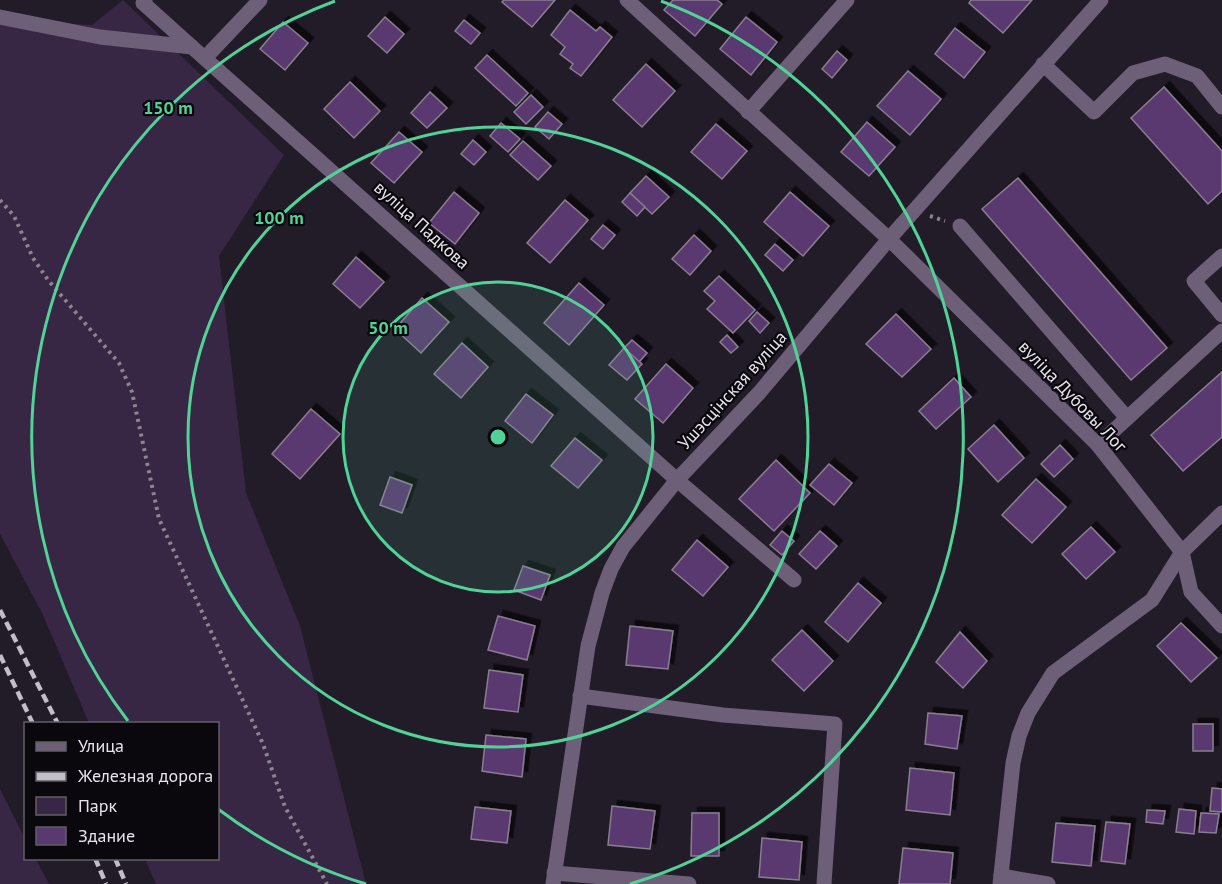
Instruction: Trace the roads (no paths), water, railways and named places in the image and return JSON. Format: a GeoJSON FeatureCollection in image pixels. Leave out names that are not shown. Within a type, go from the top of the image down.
{"type":"FeatureCollection","features":[{"type":"Feature","properties":{"kind":"street","name":"вуліца Падкова"},"geometry":{"type":"LineString","coordinates":[[145,0],[143,3],[192,47],[677,480],[794,580]]}},
{"type":"Feature","properties":{"kind":"street"},"geometry":{"type":"LineString","coordinates":[[205,58],[260,0]]}},
{"type":"Feature","properties":{"kind":"street"},"geometry":{"type":"LineString","coordinates":[[627,0],[890,239]]}},
{"type":"Feature","properties":{"kind":"street"},"geometry":{"type":"LineString","coordinates":[[748,112],[847,0]]}},
{"type":"Feature","properties":{"kind":"street","name":"Ушэсцінская вуліца"},"geometry":{"type":"LineString","coordinates":[[554,878],[588,646],[602,592],[623,547],[677,480],[759,393],[914,211],[1101,0]]}},
{"type":"Feature","properties":{"kind":"street"},"geometry":{"type":"LineString","coordinates":[[0,17],[100,37],[192,47]]}},
{"type":"Feature","properties":{"kind":"street"},"geometry":{"type":"LineString","coordinates":[[1043,64],[1094,112],[1133,73],[1165,64],[1197,76],[1222,107]]}},
{"type":"Feature","properties":{"kind":"street"},"geometry":{"type":"LineString","coordinates":[[960,226],[1127,418]]}},
{"type":"Feature","properties":{"kind":"street","name":"вуліца Дубовы Лог"},"geometry":{"type":"LineString","coordinates":[[890,239],[1098,445],[1182,552],[1191,592],[1222,626]]}},
{"type":"Feature","properties":{"kind":"street"},"geometry":{"type":"LineString","coordinates":[[1222,256],[1194,281],[1222,315]]}},
{"type":"Feature","properties":{"kind":"street"},"geometry":{"type":"LineString","coordinates":[[1098,445],[1222,331]]}},
{"type":"Feature","properties":{"kind":"street"},"geometry":{"type":"LineString","coordinates":[[1048,884],[1001,880],[1012,763],[1019,736],[1029,713],[1053,673],[1152,600],[1182,552],[1222,513]]}},
{"type":"Feature","properties":{"kind":"street"},"geometry":{"type":"LineString","coordinates":[[580,696],[723,715],[835,724],[824,884]]}},
{"type":"Feature","properties":{"kind":"street"},"geometry":{"type":"LineString","coordinates":[[554,878],[689,884]]}},
{"type":"Feature","properties":{"kind":"railway"},"geometry":{"type":"LineString","coordinates":[[0,610],[57,722]]}},
{"type":"Feature","properties":{"kind":"railway"},"geometry":{"type":"LineString","coordinates":[[0,655],[32,722]]}},
{"type":"Feature","properties":{"kind":"railway"},"geometry":{"type":"LineString","coordinates":[[96,860],[106,884]]}},
{"type":"Feature","properties":{"kind":"railway"},"geometry":{"type":"LineString","coordinates":[[116,860],[126,884]]}}]}
